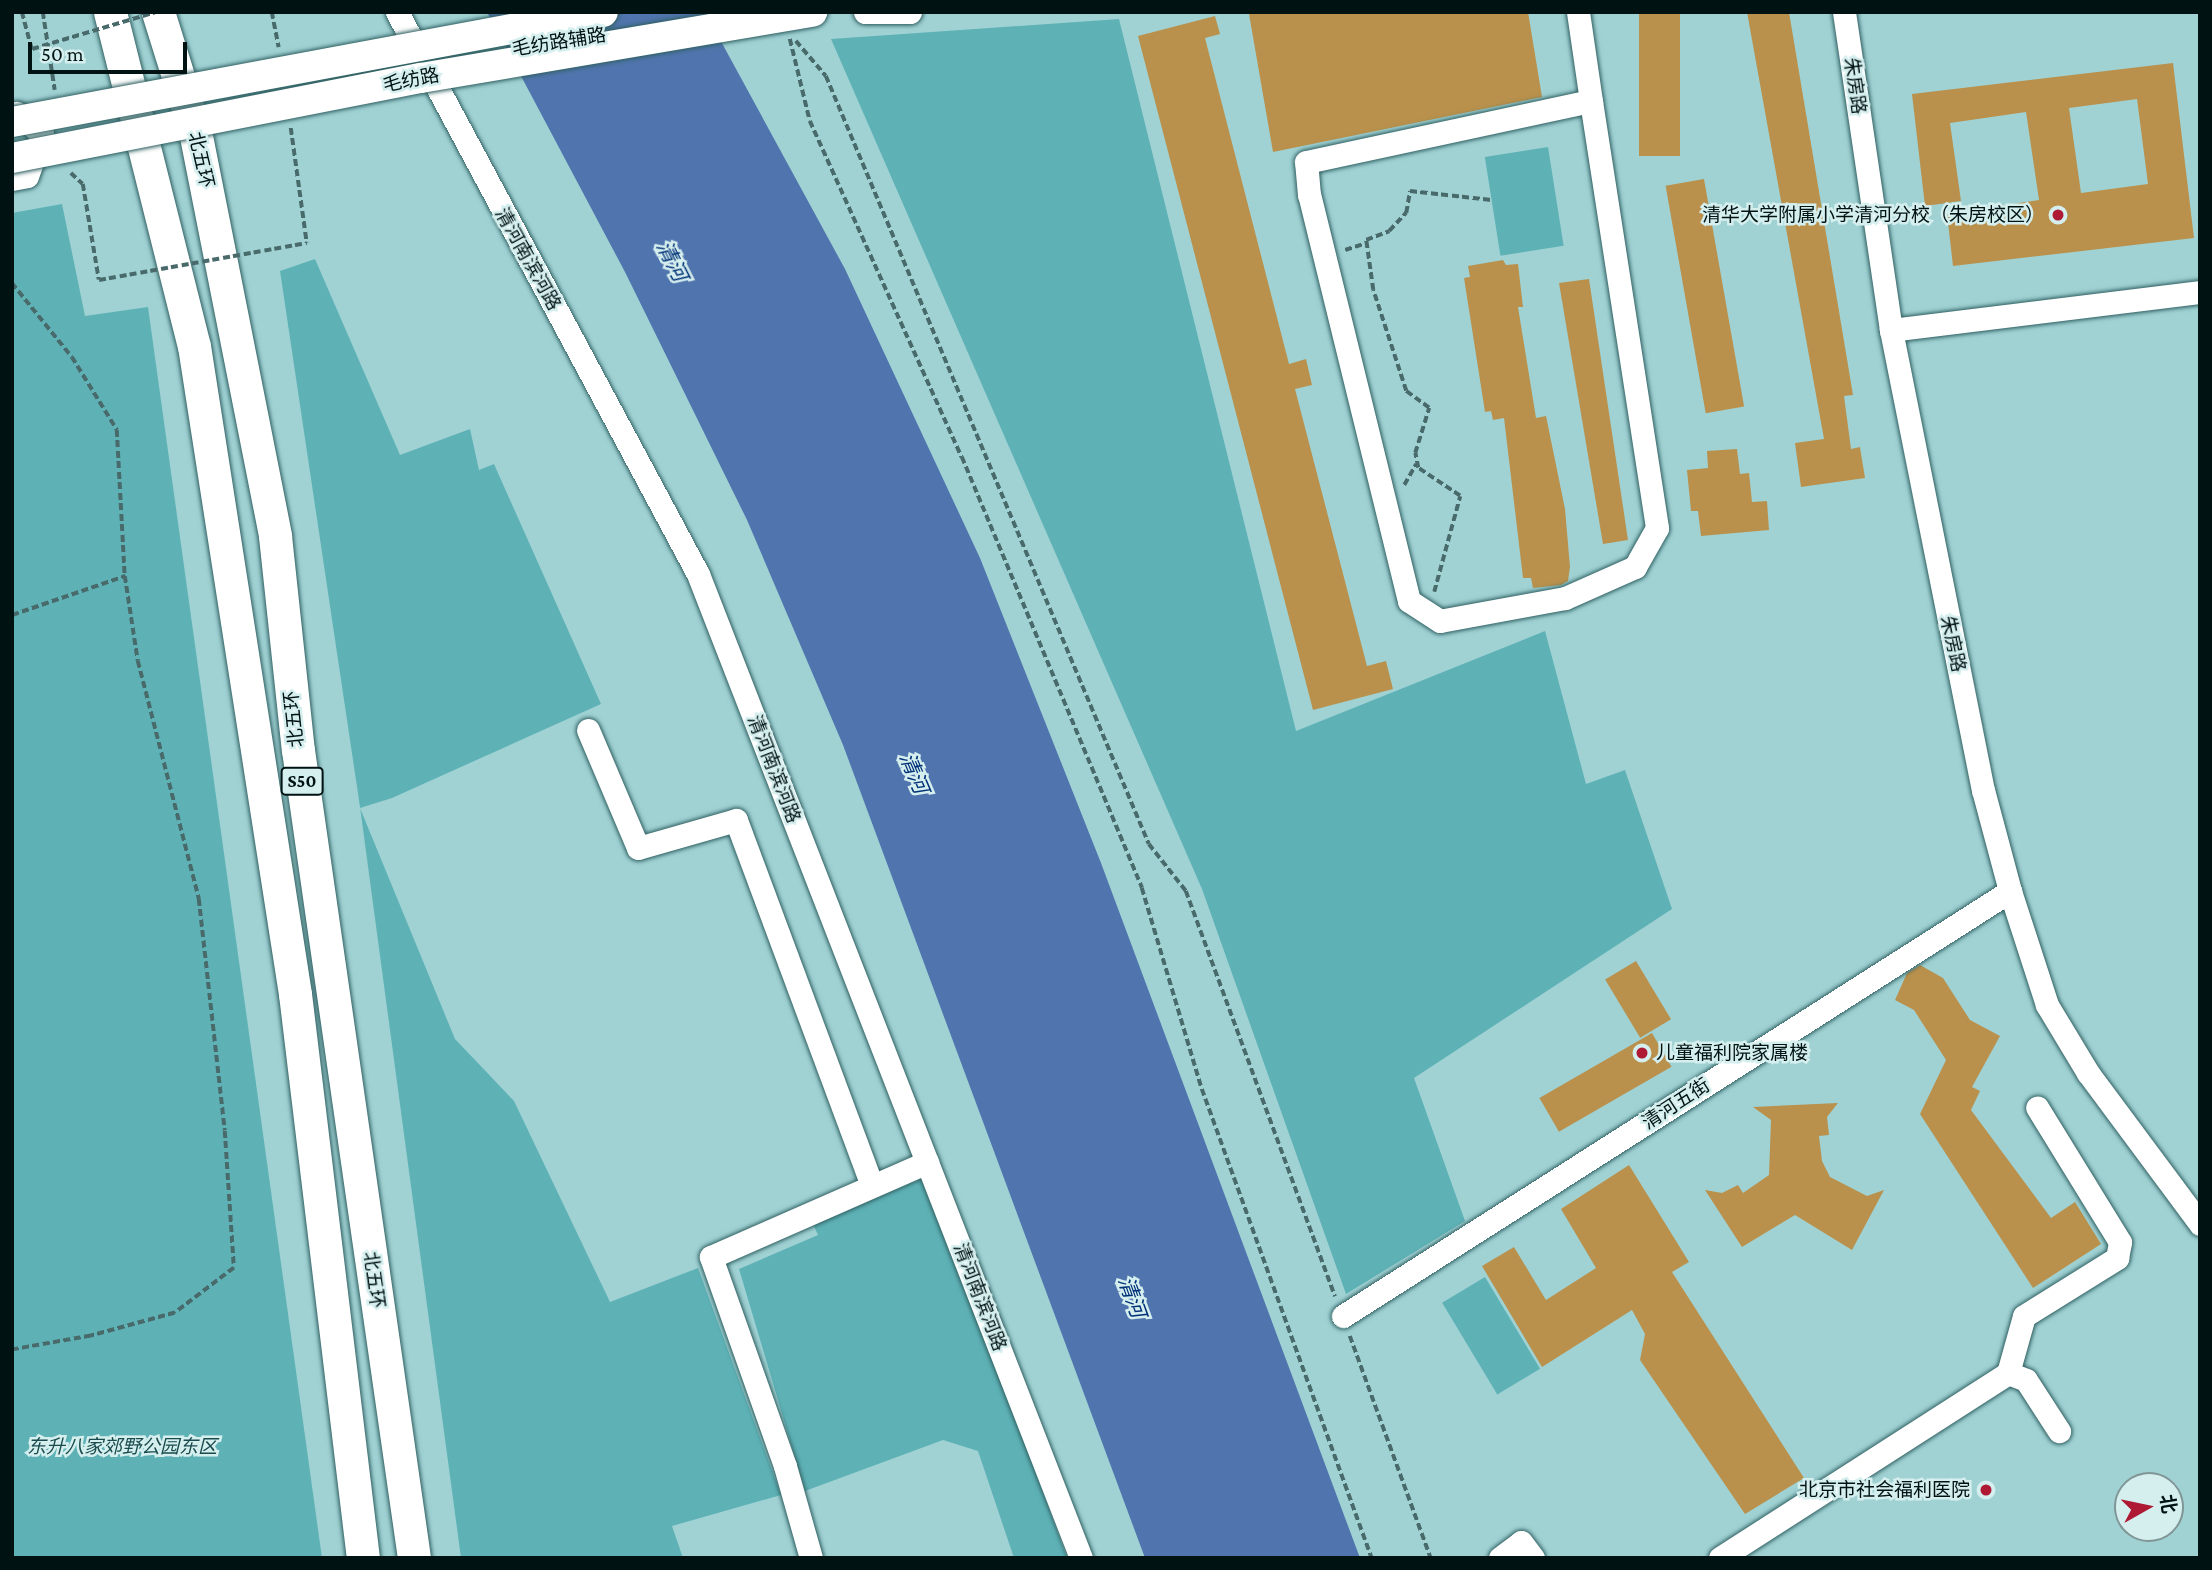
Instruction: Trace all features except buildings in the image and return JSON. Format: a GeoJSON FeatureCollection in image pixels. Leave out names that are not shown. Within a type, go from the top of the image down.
{"type":"FeatureCollection","features":[{"type":"Feature","properties":{"kind":"highway","name":"北五环"},"geometry":{"type":"LineString","coordinates":[[110,12],[194,346],[207,424],[295,994],[363,1558]]}},
{"type":"Feature","properties":{"kind":"highway","name":"北五环"},"geometry":{"type":"LineString","coordinates":[[157,12],[195,131],[275,536],[298,750],[414,1558]]}},
{"type":"Feature","properties":{"kind":"main road","name":"毛纺路"},"geometry":{"type":"LineString","coordinates":[[12,122],[603,12]]}},
{"type":"Feature","properties":{"kind":"main road","name":"毛纺路"},"geometry":{"type":"LineString","coordinates":[[12,158],[421,78],[812,12]]}},
{"type":"Feature","properties":{"kind":"street","name":"清河南滨河路"},"geometry":{"type":"LineString","coordinates":[[397,12],[698,573],[1081,1558]]}},
{"type":"Feature","properties":{"kind":"street","name":"毛纺路辅路"},"geometry":{"type":"LineString","coordinates":[[424,63],[735,12]]}},
{"type":"Feature","properties":{"kind":"street"},"geometry":{"type":"LineString","coordinates":[[865,12],[910,12]]}},
{"type":"Feature","properties":{"kind":"street"},"geometry":{"type":"LineString","coordinates":[[1578,12],[1657,528],[1635,567],[1565,598],[1440,621],[1409,601],[1309,195],[1306,162],[1591,101]]}},
{"type":"Feature","properties":{"kind":"street","name":"朱房路"},"geometry":{"type":"LineString","coordinates":[[1844,12],[1891,330],[1983,790],[2010,891],[2047,1005],[2088,1073],[2199,1222]]}},
{"type":"Feature","properties":{"kind":"street"},"geometry":{"type":"LineString","coordinates":[[12,108],[43,134],[27,176],[12,179]]}},
{"type":"Feature","properties":{"kind":"street"},"geometry":{"type":"LineString","coordinates":[[1891,330],[2200,292]]}},
{"type":"Feature","properties":{"kind":"street"},"geometry":{"type":"LineString","coordinates":[[588,730],[638,848],[736,820],[872,1186]]}},
{"type":"Feature","properties":{"kind":"street","name":"清河五街"},"geometry":{"type":"LineString","coordinates":[[1343,1316],[2010,891]]}},
{"type":"Feature","properties":{"kind":"street"},"geometry":{"type":"LineString","coordinates":[[1720,1558],[2008,1373],[2024,1316],[2117,1258],[2120,1242],[2037,1107]]}},
{"type":"Feature","properties":{"kind":"street"},"geometry":{"type":"LineString","coordinates":[[811,1558],[785,1466],[710,1257],[927,1162]]}},
{"type":"Feature","properties":{"kind":"street"},"geometry":{"type":"LineString","coordinates":[[2008,1373],[2026,1380],[2059,1432]]}},
{"type":"Feature","properties":{"kind":"street"},"geometry":{"type":"LineString","coordinates":[[1500,1558],[1521,1542],[1533,1558]]}},
{"type":"Feature","properties":{"kind":"path"},"geometry":{"type":"LineString","coordinates":[[22,12],[32,49],[157,12]]}},
{"type":"Feature","properties":{"kind":"path"},"geometry":{"type":"LineString","coordinates":[[43,12],[56,96]]}},
{"type":"Feature","properties":{"kind":"path"},"geometry":{"type":"LineString","coordinates":[[1372,1558],[1202,1089],[1142,888],[962,457],[810,121],[789,35],[826,76],[1087,691],[1129,801],[1149,844],[1186,891],[1431,1558]]}},
{"type":"Feature","properties":{"kind":"path"},"geometry":{"type":"LineString","coordinates":[[66,169],[83,184],[99,280],[307,243],[296,164]]}},
{"type":"Feature","properties":{"kind":"path"},"geometry":{"type":"LineString","coordinates":[[1428,614],[1460,496],[1418,468],[1415,453],[1429,408],[1406,391],[1373,290],[1366,240],[1389,231],[1406,213],[1410,191],[1492,200]]}},
{"type":"Feature","properties":{"kind":"path"},"geometry":{"type":"LineString","coordinates":[[12,283],[72,357],[117,430],[125,576],[138,661],[199,899],[225,1131],[234,1269],[175,1313],[91,1336],[12,1350]]}},
{"type":"Feature","properties":{"kind":"path"},"geometry":{"type":"LineString","coordinates":[[12,615],[125,576]]}},
{"type":"Feature","properties":{"kind":"green space"},"geometry":{"type":"Polygon","coordinates":[[[1119,19],[1296,731],[1545,631],[1586,784],[1625,770],[1672,909],[1414,1078],[1465,1221],[1346,1294],[1202,889],[831,39],[1119,19]]]}},
{"type":"Feature","properties":{"kind":"green space"},"geometry":{"type":"Polygon","coordinates":[[[1548,147],[1564,246],[1500,256],[1485,157],[1548,147]]]}},
{"type":"Feature","properties":{"kind":"green space","name":"东升八家郊野公园东区"},"geometry":{"type":"Polygon","coordinates":[[[62,204],[85,316],[148,307],[322,1558],[12,1558],[12,213],[62,204]]]}},
{"type":"Feature","properties":{"kind":"green space"},"geometry":{"type":"Polygon","coordinates":[[[315,259],[400,455],[470,429],[479,470],[494,464],[601,704],[392,798],[360,808],[280,271],[315,259]]]}},
{"type":"Feature","properties":{"kind":"green space"},"geometry":{"type":"Polygon","coordinates":[[[360,808],[455,1039],[514,1101],[610,1302],[698,1268],[781,1495],[672,1526],[683,1558],[461,1558],[360,808]]]}},
{"type":"Feature","properties":{"kind":"green space"},"geometry":{"type":"Polygon","coordinates":[[[921,1179],[1025,1443],[1067,1558],[1014,1558],[978,1451],[943,1440],[805,1491],[739,1269],[818,1235],[813,1224],[921,1179]]]}},
{"type":"Feature","properties":{"kind":"green space"},"geometry":{"type":"Polygon","coordinates":[[[1485,1277],[1540,1369],[1497,1394],[1442,1303],[1485,1277]]]}},
{"type":"Feature","properties":{"kind":"water","name":"清河"},"geometry":{"type":"Polygon","coordinates":[[[487,12],[705,12],[845,269],[980,558],[1101,863],[1360,1558],[1145,1558],[843,745],[747,520],[625,272],[487,12]]]}},
{"type":"Feature","properties":{"kind":"place","name":"清华大学附属小学清河分校（朱房校区）"},"geometry":{"type":"Point","coordinates":[2058,215]}},
{"type":"Feature","properties":{"kind":"place","name":"儿童福利院家属楼"},"geometry":{"type":"Point","coordinates":[1642,1053]}},
{"type":"Feature","properties":{"kind":"place","name":"北京市社会福利医院"},"geometry":{"type":"Point","coordinates":[1986,1490]}}]}
